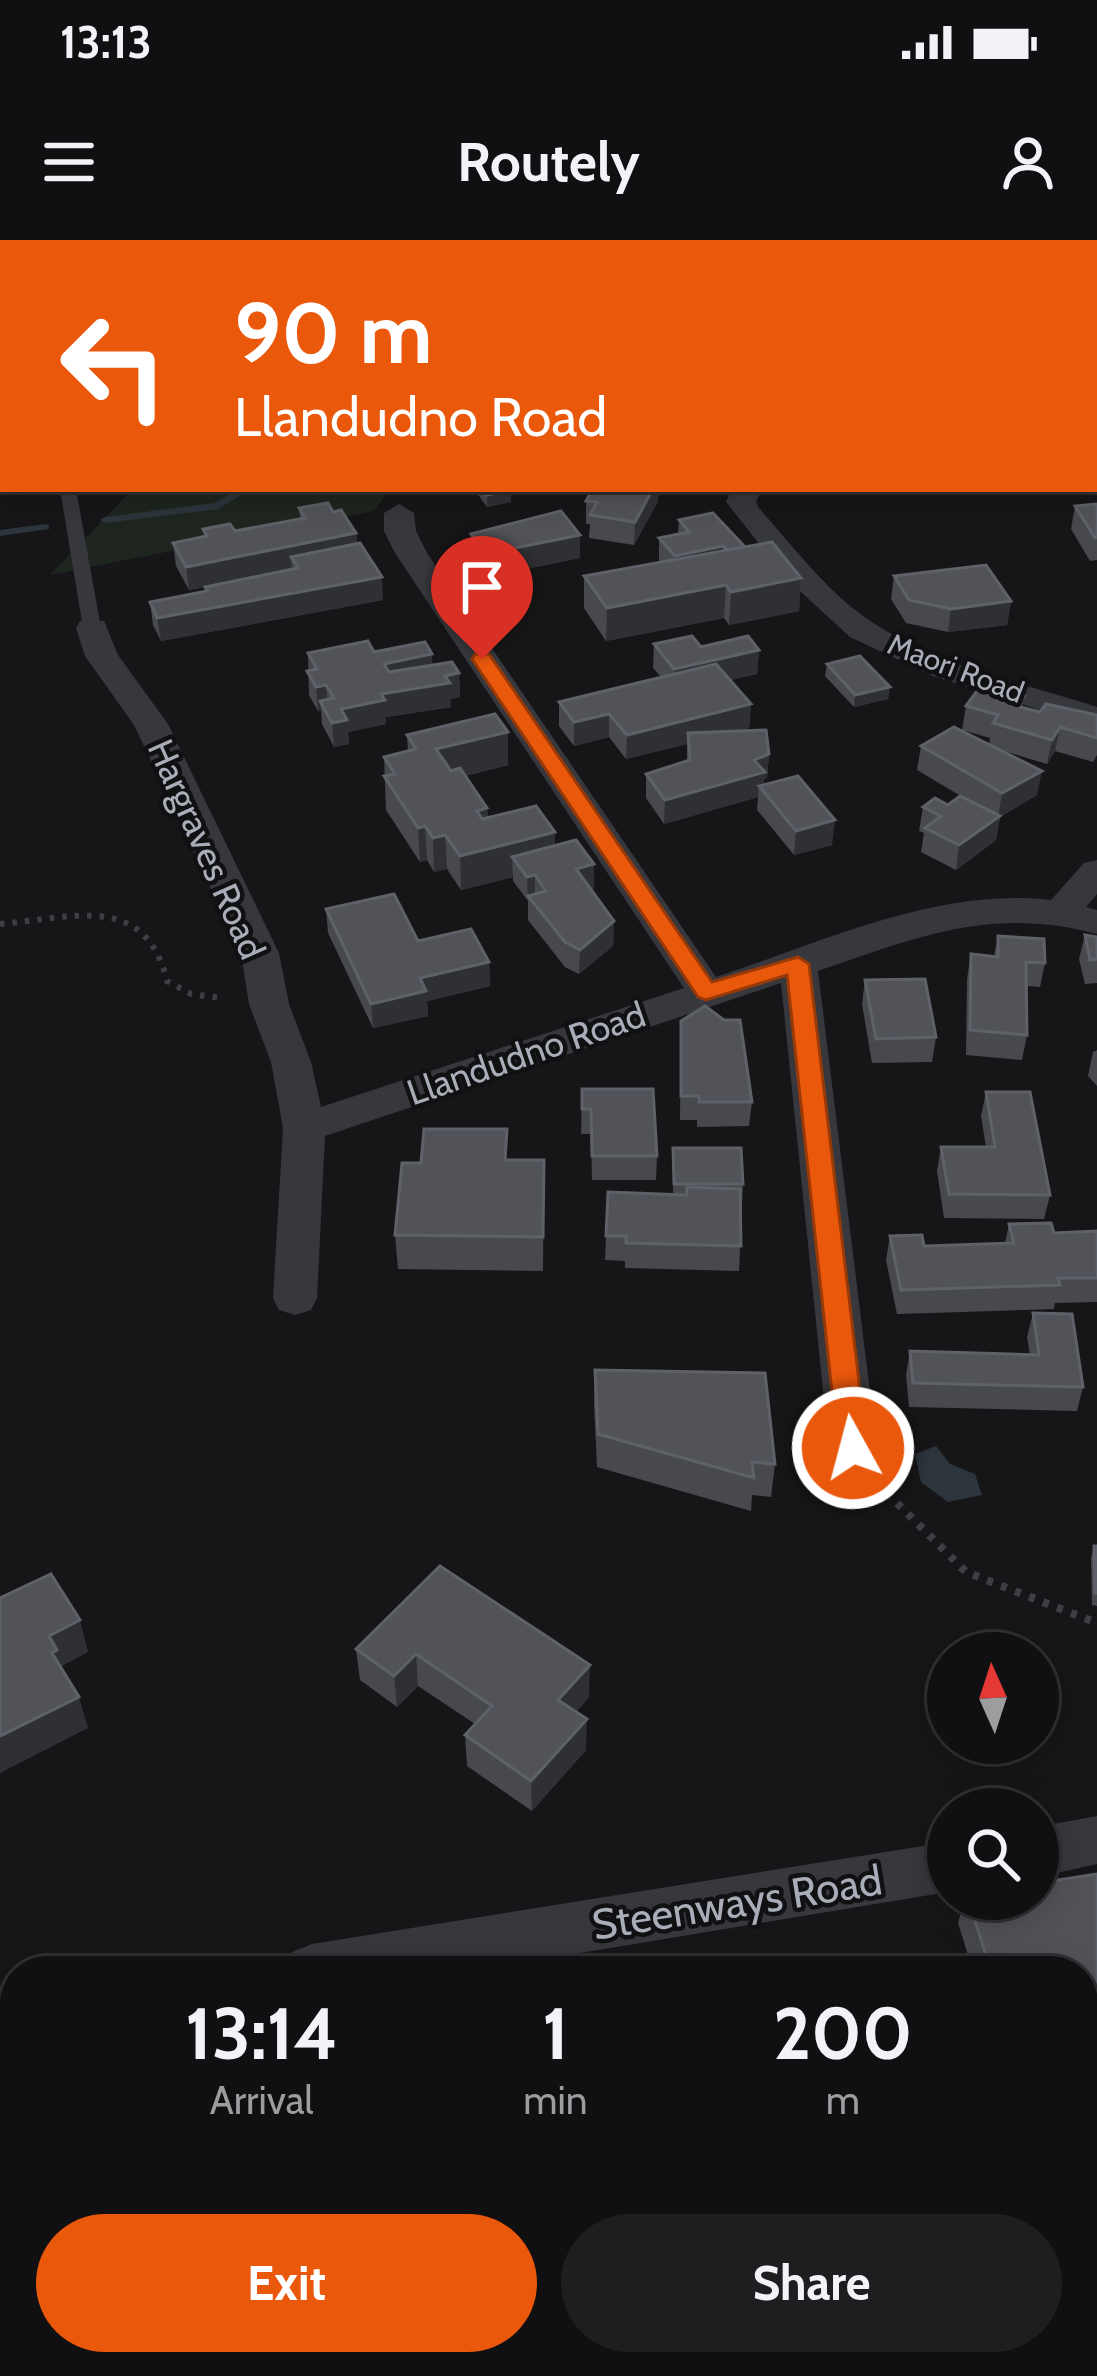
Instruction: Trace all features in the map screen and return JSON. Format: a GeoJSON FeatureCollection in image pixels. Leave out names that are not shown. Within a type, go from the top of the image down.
{"type":"FeatureCollection","features":[{"type":"Feature","properties":{"kind":"street","name":"Maori Road"},"geometry":{"type":"LineString","coordinates":[[746,492],[741,502],[745,511],[811,584],[865,632],[937,663],[1097,718]]}},
{"type":"Feature","properties":{"kind":"street"},"geometry":{"type":"LineString","coordinates":[[399,513],[400,531],[411,553],[706,992]]}},
{"type":"Feature","properties":{"kind":"street","name":"Hargraves Road"},"geometry":{"type":"LineString","coordinates":[[92,628],[102,656],[152,724],[253,933],[268,1004],[291,1062],[304,1128],[295,1298]]}},
{"type":"Feature","properties":{"kind":"street"},"geometry":{"type":"LineString","coordinates":[[1080,916],[1097,871]]}},
{"type":"Feature","properties":{"kind":"street","name":"Llandudno Road"},"geometry":{"type":"LineString","coordinates":[[304,1128],[939,917],[1006,908],[1080,916]]}},
{"type":"Feature","properties":{"kind":"street"},"geometry":{"type":"LineString","coordinates":[[798,964],[853,1448]]}},
{"type":"Feature","properties":{"kind":"street"},"geometry":{"type":"LineString","coordinates":[[1059,1848],[1097,1840]]}},
{"type":"Feature","properties":{"kind":"street","name":"Steenways Road"},"geometry":{"type":"LineString","coordinates":[[405,1956],[927,1871]]}},
{"type":"Feature","properties":{"kind":"lane"},"geometry":{"type":"LineString","coordinates":[[69,492],[92,628]]}},
{"type":"Feature","properties":{"kind":"path"},"geometry":{"type":"LineString","coordinates":[[0,923],[109,919],[133,923],[160,950],[167,981],[191,994],[268,1004]]}},
{"type":"Feature","properties":{"kind":"path"},"geometry":{"type":"LineString","coordinates":[[853,1448],[882,1491],[966,1572],[1097,1623]]}},
{"type":"Feature","properties":{"kind":"shaded area"},"geometry":{"type":"Polygon","coordinates":[[[130,492],[387,492],[374,511],[50,575],[130,492]]]}},
{"type":"Feature","properties":{"kind":"shaded area"},"geometry":{"type":"Polygon","coordinates":[[[936,1446],[950,1464],[975,1474],[982,1495],[948,1502],[921,1482],[915,1454],[936,1446]]]}},
{"type":"Feature","properties":{"kind":"building"},"geometry":{"type":"Polygon","coordinates":[[[591,492],[651,492],[635,522],[590,515],[597,502],[586,501],[591,492]]]}},
{"type":"Feature","properties":{"kind":"building"},"geometry":{"type":"Polygon","coordinates":[[[328,503],[333,512],[341,510],[356,533],[186,567],[173,543],[207,536],[203,529],[230,524],[235,531],[305,518],[299,508],[328,503]]]}},
{"type":"Feature","properties":{"kind":"building"},"geometry":{"type":"Polygon","coordinates":[[[1097,504],[1097,537],[1095,538],[1075,506],[1097,504]]]}},
{"type":"Feature","properties":{"kind":"building"},"geometry":{"type":"Polygon","coordinates":[[[561,511],[580,535],[486,554],[471,534],[561,511]]]}},
{"type":"Feature","properties":{"kind":"building"},"geometry":{"type":"Polygon","coordinates":[[[713,513],[745,547],[727,550],[723,546],[675,556],[659,538],[689,532],[679,520],[713,513]]]}},
{"type":"Feature","properties":{"kind":"building"},"geometry":{"type":"Polygon","coordinates":[[[772,542],[801,578],[731,592],[726,585],[607,608],[584,576],[772,542]]]}},
{"type":"Feature","properties":{"kind":"building"},"geometry":{"type":"Polygon","coordinates":[[[360,543],[382,577],[157,618],[150,602],[298,568],[291,557],[360,543]]]}},
{"type":"Feature","properties":{"kind":"building"},"geometry":{"type":"Polygon","coordinates":[[[986,565],[1011,601],[951,609],[909,600],[894,576],[986,565]]]}},
{"type":"Feature","properties":{"kind":"building"},"geometry":{"type":"Polygon","coordinates":[[[692,636],[701,647],[748,636],[759,650],[674,669],[654,644],[692,636]]]}},
{"type":"Feature","properties":{"kind":"building"},"geometry":{"type":"Polygon","coordinates":[[[368,641],[374,652],[425,642],[432,654],[384,664],[389,672],[452,662],[459,673],[445,676],[450,683],[381,694],[385,700],[341,709],[347,720],[332,723],[320,701],[334,698],[326,685],[316,687],[307,671],[317,669],[308,653],[368,641]]]}},
{"type":"Feature","properties":{"kind":"building"},"geometry":{"type":"Polygon","coordinates":[[[860,656],[890,687],[855,695],[827,664],[860,656]]]}},
{"type":"Feature","properties":{"kind":"building"},"geometry":{"type":"Polygon","coordinates":[[[716,664],[751,704],[627,735],[609,714],[574,722],[559,702],[716,664]]]}},
{"type":"Feature","properties":{"kind":"building"},"geometry":{"type":"Polygon","coordinates":[[[982,684],[1024,696],[1017,706],[1040,712],[1046,704],[1097,715],[1097,738],[1060,727],[1052,740],[993,723],[998,715],[966,706],[982,684]]]}},
{"type":"Feature","properties":{"kind":"building"},"geometry":{"type":"Polygon","coordinates":[[[495,714],[508,732],[436,749],[451,771],[460,768],[487,808],[477,811],[482,819],[536,806],[555,832],[460,856],[445,835],[433,838],[425,826],[418,828],[384,776],[395,774],[384,757],[416,749],[407,735],[495,714]]]}},
{"type":"Feature","properties":{"kind":"building"},"geometry":{"type":"Polygon","coordinates":[[[954,727],[1042,771],[1002,793],[921,746],[954,727]]]}},
{"type":"Feature","properties":{"kind":"building"},"geometry":{"type":"Polygon","coordinates":[[[766,730],[769,754],[754,760],[765,772],[665,800],[646,774],[690,760],[688,733],[766,730]]]}},
{"type":"Feature","properties":{"kind":"building"},"geometry":{"type":"Polygon","coordinates":[[[798,776],[835,820],[796,831],[759,786],[798,776]]]}},
{"type":"Feature","properties":{"kind":"building"},"geometry":{"type":"Polygon","coordinates":[[[960,796],[1000,816],[959,845],[925,828],[941,816],[923,807],[935,798],[948,805],[960,796]]]}},
{"type":"Feature","properties":{"kind":"building"},"geometry":{"type":"Polygon","coordinates":[[[576,840],[594,864],[576,869],[614,921],[580,950],[565,942],[528,896],[546,891],[512,857],[576,840]]]}},
{"type":"Feature","properties":{"kind":"building"},"geometry":{"type":"Polygon","coordinates":[[[394,894],[418,941],[471,929],[489,962],[420,978],[426,991],[371,1004],[326,909],[394,894]]]}},
{"type":"Feature","properties":{"kind":"building"},"geometry":{"type":"Polygon","coordinates":[[[1085,935],[1097,937],[1097,959],[1090,960],[1085,935]]]}},
{"type":"Feature","properties":{"kind":"building"},"geometry":{"type":"Polygon","coordinates":[[[998,936],[1044,939],[1045,963],[1026,962],[1027,1035],[970,1030],[971,954],[998,957],[998,936]]]}},
{"type":"Feature","properties":{"kind":"building"},"geometry":{"type":"Polygon","coordinates":[[[925,979],[936,1037],[876,1039],[865,980],[925,979]]]}},
{"type":"Feature","properties":{"kind":"building"},"geometry":{"type":"Polygon","coordinates":[[[705,1006],[724,1020],[740,1020],[752,1102],[699,1102],[699,1096],[681,1096],[681,1021],[705,1006]]]}},
{"type":"Feature","properties":{"kind":"building"},"geometry":{"type":"Polygon","coordinates":[[[582,1089],[653,1089],[657,1156],[592,1156],[591,1109],[582,1109],[582,1089]]]}},
{"type":"Feature","properties":{"kind":"building"},"geometry":{"type":"Polygon","coordinates":[[[986,1092],[1030,1092],[1050,1195],[949,1194],[941,1147],[995,1147],[986,1092]]]}},
{"type":"Feature","properties":{"kind":"building"},"geometry":{"type":"Polygon","coordinates":[[[424,1129],[507,1129],[505,1160],[544,1160],[543,1237],[395,1235],[402,1163],[421,1163],[424,1129]]]}},
{"type":"Feature","properties":{"kind":"building"},"geometry":{"type":"Polygon","coordinates":[[[673,1148],[741,1148],[743,1184],[674,1184],[673,1148]]]}},
{"type":"Feature","properties":{"kind":"building"},"geometry":{"type":"Polygon","coordinates":[[[687,1187],[740,1189],[741,1246],[626,1243],[626,1236],[606,1236],[608,1192],[687,1195],[687,1187]]]}},
{"type":"Feature","properties":{"kind":"building"},"geometry":{"type":"Polygon","coordinates":[[[1051,1223],[1054,1233],[1097,1231],[1097,1278],[1058,1278],[1060,1285],[901,1290],[890,1236],[922,1235],[924,1246],[1014,1243],[1009,1224],[1051,1223]]]}},
{"type":"Feature","properties":{"kind":"building"},"geometry":{"type":"Polygon","coordinates":[[[1033,1313],[1072,1314],[1083,1387],[913,1383],[910,1351],[1039,1355],[1033,1313]]]}},
{"type":"Feature","properties":{"kind":"building"},"geometry":{"type":"Polygon","coordinates":[[[595,1370],[765,1373],[775,1464],[752,1462],[754,1478],[598,1434],[595,1370]]]}},
{"type":"Feature","properties":{"kind":"building"},"geometry":{"type":"Polygon","coordinates":[[[1097,1546],[1097,1593],[1095,1593],[1097,1546]]]}},
{"type":"Feature","properties":{"kind":"building"},"geometry":{"type":"Polygon","coordinates":[[[440,1566],[590,1665],[558,1700],[587,1719],[531,1781],[465,1735],[492,1706],[416,1654],[394,1676],[356,1649],[440,1566]]]}},
{"type":"Feature","properties":{"kind":"building"},"geometry":{"type":"Polygon","coordinates":[[[51,1574],[80,1620],[49,1636],[57,1650],[52,1653],[79,1697],[0,1736],[0,1598],[51,1574]]]}},
{"type":"Feature","properties":{"kind":"building"},"geometry":{"type":"Polygon","coordinates":[[[1097,1874],[1097,1956],[986,1956],[975,1920],[1059,1920],[1059,1880],[1097,1874]]]}},
{"type":"Feature","properties":{"kind":"waterway"},"geometry":{"type":"LineString","coordinates":[[105,520],[218,506],[242,492]]}},
{"type":"Feature","properties":{"kind":"waterway"},"geometry":{"type":"LineString","coordinates":[[0,533],[45,527]]}},
{"type":"Feature","properties":{"kind":"route"},"geometry":{"type":"LineString","coordinates":[[482,659],[706,992],[798,964],[853,1448]]}}]}
